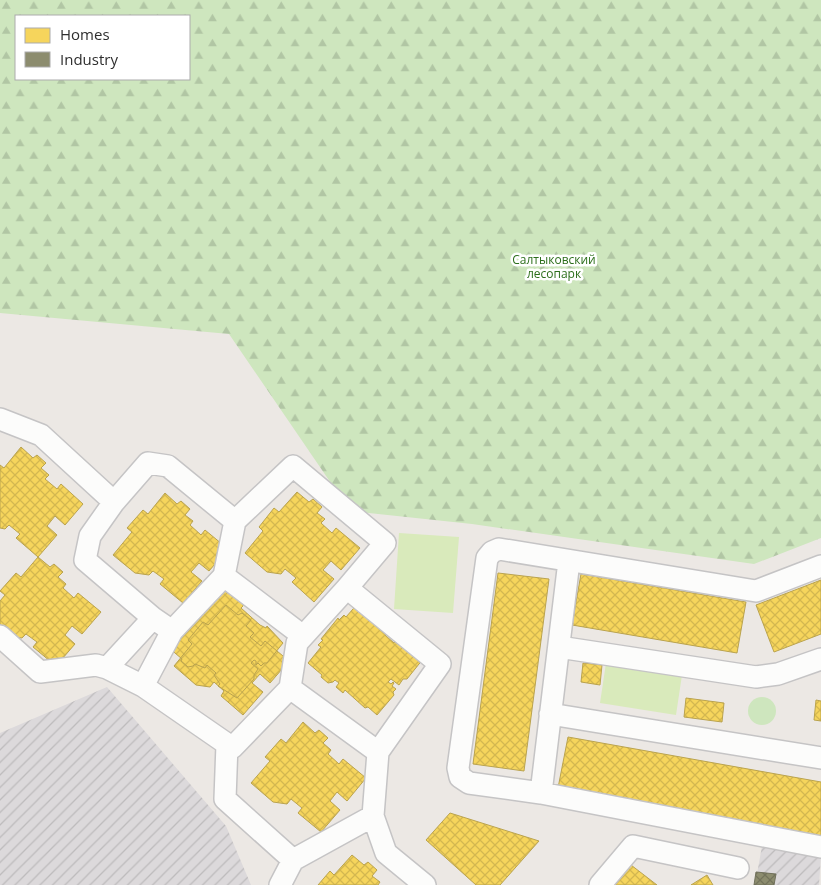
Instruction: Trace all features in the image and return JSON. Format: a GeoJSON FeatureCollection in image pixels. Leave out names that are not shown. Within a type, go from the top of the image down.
{"type":"FeatureCollection","features":[{"type":"Feature","properties":{"kind":"lane"},"geometry":{"type":"LineString","coordinates":[[0,419],[41,435],[114,502]]}},
{"type":"Feature","properties":{"kind":"lane"},"geometry":{"type":"LineString","coordinates":[[172,631],[153,618],[85,560],[90,536],[114,502],[148,463],[168,466],[235,521]]}},
{"type":"Feature","properties":{"kind":"lane"},"geometry":{"type":"LineString","coordinates":[[0,636],[40,672],[96,665],[107,668],[143,686],[232,748],[290,688],[297,643],[385,543],[293,466],[235,521],[224,576],[172,631],[143,686]]}},
{"type":"Feature","properties":{"kind":"lane"},"geometry":{"type":"LineString","coordinates":[[821,566],[756,591],[499,549],[492,552],[487,558],[458,768],[460,777],[468,782],[540,793],[821,847]]}},
{"type":"Feature","properties":{"kind":"lane"},"geometry":{"type":"LineString","coordinates":[[540,793],[569,561]]}},
{"type":"Feature","properties":{"kind":"lane"},"geometry":{"type":"LineString","coordinates":[[224,576],[303,636]]}},
{"type":"Feature","properties":{"kind":"lane"},"geometry":{"type":"LineString","coordinates":[[347,588],[440,664],[378,752],[373,816],[386,852],[425,885]]}},
{"type":"Feature","properties":{"kind":"lane"},"geometry":{"type":"LineString","coordinates":[[107,668],[153,618]]}},
{"type":"Feature","properties":{"kind":"lane"},"geometry":{"type":"LineString","coordinates":[[559,646],[756,677],[778,674],[821,658]]}},
{"type":"Feature","properties":{"kind":"lane"},"geometry":{"type":"LineString","coordinates":[[290,688],[378,752]]}},
{"type":"Feature","properties":{"kind":"lane"},"geometry":{"type":"LineString","coordinates":[[550,714],[821,758]]}},
{"type":"Feature","properties":{"kind":"lane"},"geometry":{"type":"LineString","coordinates":[[227,744],[225,799],[293,860]]}},
{"type":"Feature","properties":{"kind":"lane"},"geometry":{"type":"LineString","coordinates":[[280,885],[293,860],[373,816]]}},
{"type":"Feature","properties":{"kind":"lane"},"geometry":{"type":"LineString","coordinates":[[600,885],[633,846],[738,868]]}},
{"type":"Feature","properties":{"kind":"shaded area"},"geometry":{"type":"Polygon","coordinates":[[[107,687],[226,826],[251,885],[0,885],[0,733],[107,687]]]}},
{"type":"Feature","properties":{"kind":"shaded area"},"geometry":{"type":"Polygon","coordinates":[[[762,846],[821,856],[819,885],[755,885],[762,846]]]}},
{"type":"Feature","properties":{"kind":"green space","name":"Салтыковский лесопарк"},"geometry":{"type":"Polygon","coordinates":[[[0,0],[821,0],[821,538],[754,564],[472,524],[350,511],[229,334],[0,313],[0,0]]]}},
{"type":"Feature","properties":{"kind":"green space"},"geometry":{"type":"Polygon","coordinates":[[[399,533],[459,537],[453,613],[394,609],[399,533]]]}},
{"type":"Feature","properties":{"kind":"green space"},"geometry":{"type":"Polygon","coordinates":[[[606,663],[682,675],[676,715],[600,703],[606,663]]]}},
{"type":"Feature","properties":{"kind":"green space"},"geometry":{"type":"Polygon","coordinates":[[[762,697],[772,701],[776,711],[772,721],[762,725],[752,721],[748,711],[752,701],[762,697]]]}},
{"type":"Feature","properties":{"kind":"building: Homes"},"geometry":{"type":"Polygon","coordinates":[[[21,447],[33,458],[37,455],[46,463],[41,468],[49,475],[45,479],[57,489],[61,484],[83,504],[65,525],[55,516],[47,526],[57,535],[38,557],[16,538],[20,534],[9,525],[5,529],[0,528],[0,465],[4,468],[21,447]]]}},
{"type":"Feature","properties":{"kind":"building: Homes"},"geometry":{"type":"Polygon","coordinates":[[[297,492],[309,502],[313,499],[322,507],[317,513],[325,519],[321,523],[332,533],[336,528],[360,548],[341,570],[331,561],[323,570],[334,579],[314,602],[292,582],[296,578],[285,569],[281,574],[267,572],[245,553],[263,531],[259,527],[274,508],[279,512],[297,492]]]}},
{"type":"Feature","properties":{"kind":"building: Homes"},"geometry":{"type":"Polygon","coordinates":[[[165,493],[177,504],[181,501],[190,509],[185,515],[193,521],[190,525],[201,535],[205,530],[228,549],[209,571],[199,563],[191,572],[202,581],[183,603],[160,584],[164,579],[153,571],[149,575],[135,573],[113,555],[132,532],[127,528],[143,510],[148,514],[165,493]]]}},
{"type":"Feature","properties":{"kind":"building: Homes"},"geometry":{"type":"Polygon","coordinates":[[[38,557],[50,567],[54,564],[63,572],[58,577],[66,584],[63,588],[74,598],[78,593],[101,612],[82,634],[72,626],[65,635],[75,644],[56,666],[33,647],[37,642],[26,634],[22,638],[8,636],[0,629],[0,601],[5,595],[0,591],[16,573],[21,577],[38,557]]]}},
{"type":"Feature","properties":{"kind":"building: Homes"},"geometry":{"type":"Polygon","coordinates":[[[498,573],[549,579],[524,771],[473,764],[498,573]]]}},
{"type":"Feature","properties":{"kind":"building: Homes"},"geometry":{"type":"Polygon","coordinates":[[[581,574],[746,602],[737,653],[572,625],[581,574]]]}},
{"type":"Feature","properties":{"kind":"building: Homes"},"geometry":{"type":"Polygon","coordinates":[[[821,580],[821,634],[774,652],[756,605],[821,580]]]}},
{"type":"Feature","properties":{"kind":"building: Homes"},"geometry":{"type":"Polygon","coordinates":[[[220,584],[243,600],[241,608],[260,625],[266,628],[267,626],[283,643],[267,663],[261,666],[258,663],[256,665],[254,660],[251,663],[258,669],[254,679],[237,698],[218,686],[220,684],[214,675],[216,673],[207,665],[205,668],[195,664],[188,667],[168,647],[220,584]]]}},
{"type":"Feature","properties":{"kind":"building: Homes"},"geometry":{"type":"Polygon","coordinates":[[[360,601],[387,633],[385,635],[394,643],[396,640],[423,659],[407,679],[403,679],[399,685],[391,679],[388,682],[394,683],[392,686],[396,689],[393,692],[394,695],[377,715],[368,707],[365,708],[345,690],[343,693],[336,687],[339,683],[335,680],[328,683],[308,663],[321,647],[318,645],[323,640],[321,639],[338,618],[339,620],[344,615],[346,617],[360,601]]]}},
{"type":"Feature","properties":{"kind":"building: Homes"},"geometry":{"type":"Polygon","coordinates":[[[226,605],[238,615],[242,613],[251,620],[246,626],[254,633],[250,637],[261,646],[265,641],[289,661],[270,683],[260,674],[252,683],[263,692],[243,715],[221,696],[224,691],[214,682],[210,687],[196,685],[174,666],[192,644],[188,640],[203,622],[208,625],[226,605]]]}},
{"type":"Feature","properties":{"kind":"building: Homes"},"geometry":{"type":"Polygon","coordinates":[[[583,663],[602,665],[600,685],[581,682],[583,663]]]}},
{"type":"Feature","properties":{"kind":"building: Homes"},"geometry":{"type":"Polygon","coordinates":[[[686,698],[724,703],[722,722],[684,717],[686,698]]]}},
{"type":"Feature","properties":{"kind":"building: Homes"},"geometry":{"type":"Polygon","coordinates":[[[816,700],[821,701],[821,721],[814,720],[816,700]]]}},
{"type":"Feature","properties":{"kind":"building: Homes"},"geometry":{"type":"Polygon","coordinates":[[[303,722],[315,733],[319,730],[328,738],[323,743],[331,750],[328,754],[339,764],[343,759],[366,778],[347,801],[337,792],[330,801],[340,810],[321,832],[298,813],[302,808],[291,799],[287,804],[273,802],[251,783],[270,761],[265,757],[281,739],[286,743],[303,722]]]}},
{"type":"Feature","properties":{"kind":"building: Homes"},"geometry":{"type":"Polygon","coordinates":[[[568,737],[821,782],[821,836],[558,788],[568,737]]]}},
{"type":"Feature","properties":{"kind":"building: Homes"},"geometry":{"type":"Polygon","coordinates":[[[450,813],[539,841],[500,885],[476,885],[426,840],[450,813]]]}},
{"type":"Feature","properties":{"kind":"building: Homes"},"geometry":{"type":"Polygon","coordinates":[[[352,855],[364,865],[368,862],[377,870],[372,876],[380,882],[378,885],[318,885],[330,871],[334,875],[352,855]]]}},
{"type":"Feature","properties":{"kind":"building: Homes"},"geometry":{"type":"Polygon","coordinates":[[[631,865],[657,885],[615,885],[631,865]]]}},
{"type":"Feature","properties":{"kind":"building: Homes"},"geometry":{"type":"Polygon","coordinates":[[[707,875],[713,885],[691,885],[707,875]]]}},
{"type":"Feature","properties":{"kind":"building: Industry"},"geometry":{"type":"Polygon","coordinates":[[[756,872],[776,874],[774,885],[754,885],[756,872]]]}}]}
